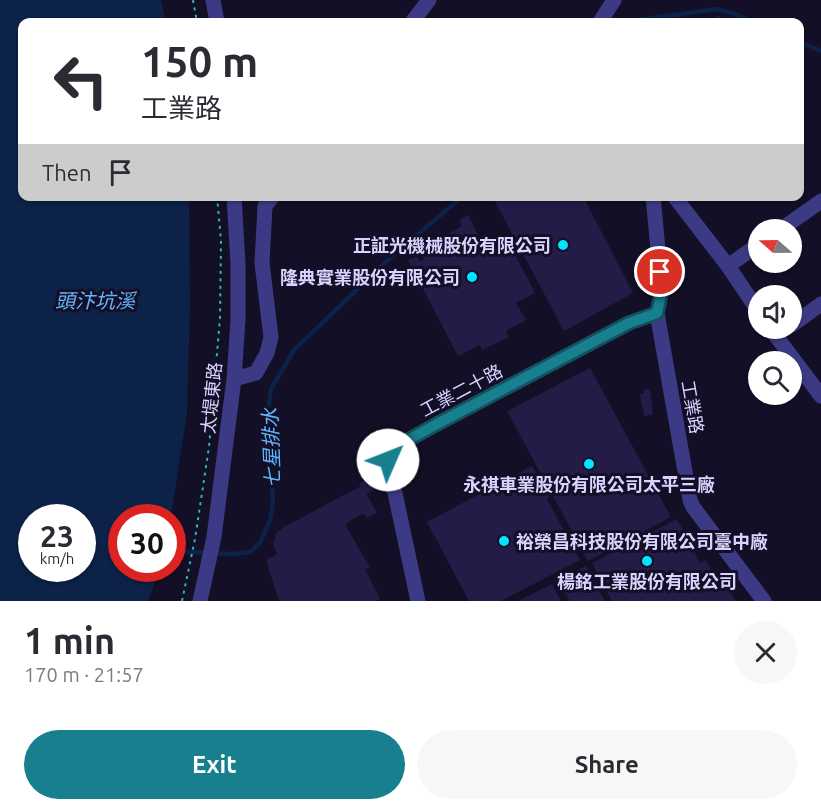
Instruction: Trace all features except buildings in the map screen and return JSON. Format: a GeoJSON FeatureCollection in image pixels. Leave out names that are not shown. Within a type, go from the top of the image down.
{"type":"FeatureCollection","features":[{"type":"Feature","properties":{"kind":"street"},"geometry":{"type":"LineString","coordinates":[[213,0],[216,18]]}},
{"type":"Feature","properties":{"kind":"street"},"geometry":{"type":"LineString","coordinates":[[415,18],[429,0]]}},
{"type":"Feature","properties":{"kind":"street"},"geometry":{"type":"LineString","coordinates":[[603,18],[614,0]]}},
{"type":"Feature","properties":{"kind":"street","name":"太堤東路"},"geometry":{"type":"LineString","coordinates":[[200,601],[214,537],[234,379],[238,320],[234,201]]}},
{"type":"Feature","properties":{"kind":"street"},"geometry":{"type":"LineString","coordinates":[[234,379],[256,373],[267,353],[271,337],[262,263],[265,206],[269,201]]}},
{"type":"Feature","properties":{"kind":"street","name":"工業路"},"geometry":{"type":"LineString","coordinates":[[652,201],[661,294],[657,313],[690,500],[764,601]]}},
{"type":"Feature","properties":{"kind":"street"},"geometry":{"type":"LineString","coordinates":[[678,201],[748,296]]}},
{"type":"Feature","properties":{"kind":"street"},"geometry":{"type":"LineString","coordinates":[[796,219],[821,201]]}},
{"type":"Feature","properties":{"kind":"street"},"geometry":{"type":"LineString","coordinates":[[728,266],[748,252]]}},
{"type":"Feature","properties":{"kind":"street"},"geometry":{"type":"LineString","coordinates":[[802,318],[821,304]]}},
{"type":"Feature","properties":{"kind":"street","name":"工業二十路"},"geometry":{"type":"LineString","coordinates":[[418,601],[389,465],[388,456],[392,449],[629,323],[657,313]]}},
{"type":"Feature","properties":{"kind":"street"},"geometry":{"type":"LineString","coordinates":[[783,339],[821,396]]}},
{"type":"Feature","properties":{"kind":"path"},"geometry":{"type":"LineString","coordinates":[[193,0],[196,18]]}},
{"type":"Feature","properties":{"kind":"path"},"geometry":{"type":"LineString","coordinates":[[182,601],[209,447],[220,318],[217,201]]}},
{"type":"Feature","properties":{"kind":"water","name":"頭汴坑溪"},"geometry":{"type":"Polygon","coordinates":[[[0,0],[161,0],[165,18],[18,18],[18,201],[189,201],[190,304],[187,414],[173,504],[108,504],[108,582],[155,582],[148,601],[0,601],[0,0]]]}},
{"type":"Feature","properties":{"kind":"waterway","name":"七星排水"},"geometry":{"type":"LineString","coordinates":[[654,18],[716,9],[744,18]]}},
{"type":"Feature","properties":{"kind":"waterway","name":"七星排水"},"geometry":{"type":"LineString","coordinates":[[804,44],[821,51]]}},
{"type":"Feature","properties":{"kind":"waterway","name":"七星排水"},"geometry":{"type":"LineString","coordinates":[[186,552],[232,554],[250,552],[260,543],[270,520],[273,504],[268,411],[271,389],[294,350],[390,258],[457,201]]}},
{"type":"Feature","properties":{"kind":"place","name":"正証光機械股份有限公司"},"geometry":{"type":"Point","coordinates":[563,245]}},
{"type":"Feature","properties":{"kind":"place","name":"隆典實業股份有限公司"},"geometry":{"type":"Point","coordinates":[472,277]}},
{"type":"Feature","properties":{"kind":"place","name":"永祺車業股份有限公司太平三廠"},"geometry":{"type":"Point","coordinates":[589,464]}},
{"type":"Feature","properties":{"kind":"place","name":"裕榮昌科技股份有限公司臺中廠"},"geometry":{"type":"Point","coordinates":[504,541]}},
{"type":"Feature","properties":{"kind":"place","name":"楊銘工業股份有限公司"},"geometry":{"type":"Point","coordinates":[647,561]}},
{"type":"Feature","properties":{"kind":"route"},"geometry":{"type":"LineString","coordinates":[[388,460],[392,449],[437,424],[629,323],[657,313],[661,294],[660,272]]}}]}
